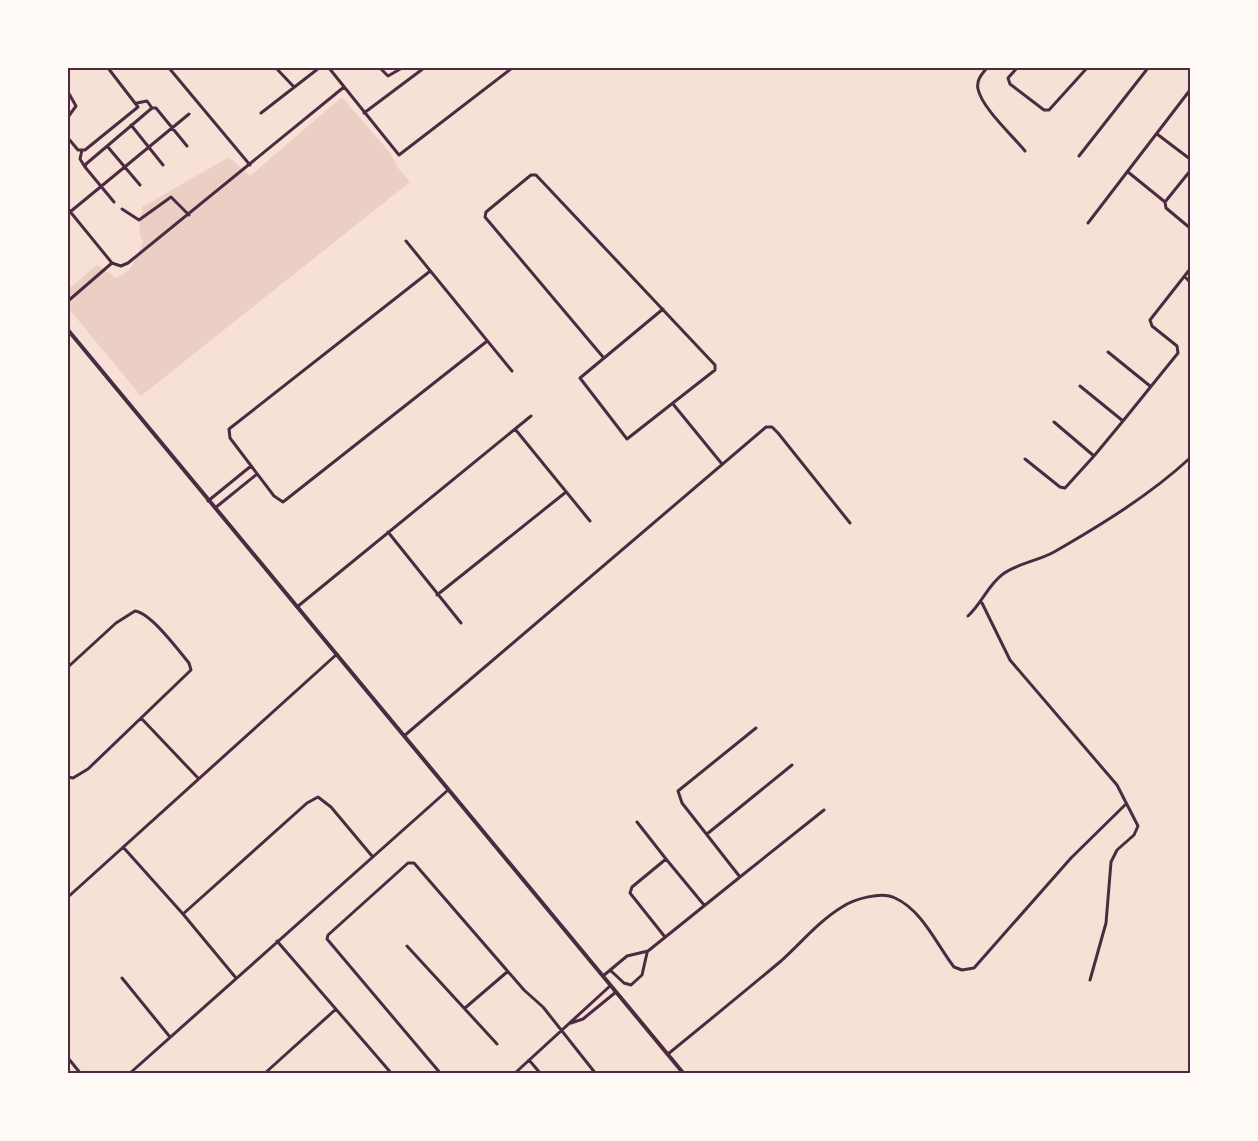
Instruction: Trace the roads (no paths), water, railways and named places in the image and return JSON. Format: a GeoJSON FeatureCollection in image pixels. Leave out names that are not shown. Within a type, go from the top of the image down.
{"type":"FeatureCollection","features":[{"type":"Feature","properties":{"kind":"main road"},"geometry":{"type":"LineString","coordinates":[[68,330],[684,1074]]}},
{"type":"Feature","properties":{"kind":"street"},"geometry":{"type":"LineString","coordinates":[[108,68],[138,107],[82,150],[80,159],[114,202]]}},
{"type":"Feature","properties":{"kind":"street"},"geometry":{"type":"LineString","coordinates":[[169,68],[250,165]]}},
{"type":"Feature","properties":{"kind":"street"},"geometry":{"type":"LineString","coordinates":[[276,68],[294,87]]}},
{"type":"Feature","properties":{"kind":"street"},"geometry":{"type":"LineString","coordinates":[[261,113],[319,68]]}},
{"type":"Feature","properties":{"kind":"street"},"geometry":{"type":"LineString","coordinates":[[329,68],[396,153],[403,154],[512,68]]}},
{"type":"Feature","properties":{"kind":"street"},"geometry":{"type":"LineString","coordinates":[[380,68],[388,76],[402,68]]}},
{"type":"Feature","properties":{"kind":"street"},"geometry":{"type":"LineString","coordinates":[[364,113],[424,68]]}},
{"type":"Feature","properties":{"kind":"street"},"geometry":{"type":"LineString","coordinates":[[987,68],[979,78],[977,88],[983,101],[1025,151]]}},
{"type":"Feature","properties":{"kind":"street"},"geometry":{"type":"LineString","coordinates":[[1017,68],[1008,78],[1010,84],[1044,110],[1053,108],[1087,68]]}},
{"type":"Feature","properties":{"kind":"street"},"geometry":{"type":"LineString","coordinates":[[1079,156],[1148,68]]}},
{"type":"Feature","properties":{"kind":"street"},"geometry":{"type":"LineString","coordinates":[[189,114],[69,211],[112,263],[121,266],[128,263],[344,87]]}},
{"type":"Feature","properties":{"kind":"street"},"geometry":{"type":"LineString","coordinates":[[1088,224],[1189,96],[1191,90]]}},
{"type":"Feature","properties":{"kind":"street"},"geometry":{"type":"LineString","coordinates":[[68,92],[76,106],[68,117]]}},
{"type":"Feature","properties":{"kind":"street"},"geometry":{"type":"LineString","coordinates":[[137,103],[147,101],[152,108],[156,108],[187,146]]}},
{"type":"Feature","properties":{"kind":"street"},"geometry":{"type":"LineString","coordinates":[[85,167],[106,146],[152,108]]}},
{"type":"Feature","properties":{"kind":"street"},"geometry":{"type":"LineString","coordinates":[[131,126],[163,165]]}},
{"type":"Feature","properties":{"kind":"street"},"geometry":{"type":"LineString","coordinates":[[1157,134],[1191,159]]}},
{"type":"Feature","properties":{"kind":"street"},"geometry":{"type":"LineString","coordinates":[[68,138],[82,150]]}},
{"type":"Feature","properties":{"kind":"street"},"geometry":{"type":"LineString","coordinates":[[106,146],[140,185]]}},
{"type":"Feature","properties":{"kind":"street"},"geometry":{"type":"LineString","coordinates":[[1165,202],[1191,171]]}},
{"type":"Feature","properties":{"kind":"street"},"geometry":{"type":"LineString","coordinates":[[1128,172],[1165,202],[1166,208],[1191,228]]}},
{"type":"Feature","properties":{"kind":"street"},"geometry":{"type":"LineString","coordinates":[[603,357],[485,217],[486,212],[531,175],[536,175],[663,309],[716,368],[629,439],[625,438],[580,378],[663,309]]}},
{"type":"Feature","properties":{"kind":"street"},"geometry":{"type":"LineString","coordinates":[[123,209],[139,220],[171,197],[189,215]]}},
{"type":"Feature","properties":{"kind":"street"},"geometry":{"type":"LineString","coordinates":[[406,241],[486,342],[512,371]]}},
{"type":"Feature","properties":{"kind":"street"},"geometry":{"type":"LineString","coordinates":[[68,301],[112,263]]}},
{"type":"Feature","properties":{"kind":"street"},"geometry":{"type":"LineString","coordinates":[[1025,459],[1060,487],[1065,488],[1094,456],[1178,353],[1178,349],[1152,327],[1150,320],[1191,269]]}},
{"type":"Feature","properties":{"kind":"street"},"geometry":{"type":"LineString","coordinates":[[429,272],[229,429],[230,438],[278,500],[283,502],[486,342]]}},
{"type":"Feature","properties":{"kind":"street"},"geometry":{"type":"LineString","coordinates":[[1186,278],[1191,282]]}},
{"type":"Feature","properties":{"kind":"street"},"geometry":{"type":"LineString","coordinates":[[1108,352],[1150,386]]}},
{"type":"Feature","properties":{"kind":"street"},"geometry":{"type":"LineString","coordinates":[[1080,386],[1123,421]]}},
{"type":"Feature","properties":{"kind":"street"},"geometry":{"type":"LineString","coordinates":[[673,404],[722,464]]}},
{"type":"Feature","properties":{"kind":"street"},"geometry":{"type":"LineString","coordinates":[[297,607],[531,416]]}},
{"type":"Feature","properties":{"kind":"street"},"geometry":{"type":"LineString","coordinates":[[1054,422],[1094,456]]}},
{"type":"Feature","properties":{"kind":"street"},"geometry":{"type":"LineString","coordinates":[[404,736],[722,464],[770,426],[850,523]]}},
{"type":"Feature","properties":{"kind":"street"},"geometry":{"type":"LineString","coordinates":[[515,429],[590,521]]}},
{"type":"Feature","properties":{"kind":"street"},"geometry":{"type":"LineString","coordinates":[[968,616],[982,603],[990,587],[1009,570],[1051,554],[1133,503],[1191,458]]}},
{"type":"Feature","properties":{"kind":"street"},"geometry":{"type":"LineString","coordinates":[[208,501],[251,466]]}},
{"type":"Feature","properties":{"kind":"street"},"geometry":{"type":"LineString","coordinates":[[215,508],[257,474]]}},
{"type":"Feature","properties":{"kind":"street"},"geometry":{"type":"LineString","coordinates":[[437,595],[566,492]]}},
{"type":"Feature","properties":{"kind":"street"},"geometry":{"type":"LineString","coordinates":[[388,532],[461,623]]}},
{"type":"Feature","properties":{"kind":"street"},"geometry":{"type":"LineString","coordinates":[[982,603],[1010,660],[1117,785],[1138,830],[1117,850],[1111,862],[1106,923],[1101,949],[1090,980]]}},
{"type":"Feature","properties":{"kind":"street"},"geometry":{"type":"LineString","coordinates":[[68,667],[124,616],[135,611],[142,613],[186,659],[191,670],[88,769],[73,778],[68,777]]}},
{"type":"Feature","properties":{"kind":"street"},"geometry":{"type":"LineString","coordinates":[[68,897],[337,654]]}},
{"type":"Feature","properties":{"kind":"street"},"geometry":{"type":"LineString","coordinates":[[141,718],[199,778]]}},
{"type":"Feature","properties":{"kind":"street"},"geometry":{"type":"LineString","coordinates":[[740,877],[682,803],[678,791],[756,728]]}},
{"type":"Feature","properties":{"kind":"street"},"geometry":{"type":"LineString","coordinates":[[706,834],[792,765]]}},
{"type":"Feature","properties":{"kind":"street"},"geometry":{"type":"LineString","coordinates":[[129,1074],[448,790]]}},
{"type":"Feature","properties":{"kind":"street"},"geometry":{"type":"LineString","coordinates":[[183,914],[307,803],[318,797],[331,807],[373,856]]}},
{"type":"Feature","properties":{"kind":"street"},"geometry":{"type":"LineString","coordinates":[[668,1054],[782,960],[828,916],[845,905],[860,900],[881,896],[895,897],[919,918],[954,967],[962,970],[974,968],[1071,858],[1126,804]]}},
{"type":"Feature","properties":{"kind":"street"},"geometry":{"type":"LineString","coordinates":[[603,976],[627,956],[648,951],[824,810]]}},
{"type":"Feature","properties":{"kind":"street"},"geometry":{"type":"LineString","coordinates":[[637,822],[704,905]]}},
{"type":"Feature","properties":{"kind":"street"},"geometry":{"type":"LineString","coordinates":[[123,847],[236,978]]}},
{"type":"Feature","properties":{"kind":"street"},"geometry":{"type":"LineString","coordinates":[[665,937],[630,893],[632,887],[666,859]]}},
{"type":"Feature","properties":{"kind":"street"},"geometry":{"type":"LineString","coordinates":[[441,1074],[328,942],[328,935],[405,864],[412,862],[507,972],[528,995],[538,1001],[596,1074]]}},
{"type":"Feature","properties":{"kind":"street"},"geometry":{"type":"LineString","coordinates":[[277,941],[392,1074]]}},
{"type":"Feature","properties":{"kind":"street"},"geometry":{"type":"LineString","coordinates":[[407,946],[497,1044]]}},
{"type":"Feature","properties":{"kind":"street"},"geometry":{"type":"LineString","coordinates":[[610,970],[624,983],[632,985],[642,975],[648,951]]}},
{"type":"Feature","properties":{"kind":"street"},"geometry":{"type":"LineString","coordinates":[[465,1008],[507,972]]}},
{"type":"Feature","properties":{"kind":"street"},"geometry":{"type":"LineString","coordinates":[[122,978],[170,1037]]}},
{"type":"Feature","properties":{"kind":"street"},"geometry":{"type":"LineString","coordinates":[[514,1074],[611,986]]}},
{"type":"Feature","properties":{"kind":"street"},"geometry":{"type":"LineString","coordinates":[[570,1023],[583,1019],[616,992]]}},
{"type":"Feature","properties":{"kind":"street"},"geometry":{"type":"LineString","coordinates":[[264,1074],[336,1008]]}},
{"type":"Feature","properties":{"kind":"street"},"geometry":{"type":"LineString","coordinates":[[68,1058],[81,1074]]}},
{"type":"Feature","properties":{"kind":"street"},"geometry":{"type":"LineString","coordinates":[[529,1060],[541,1074]]}}]}
